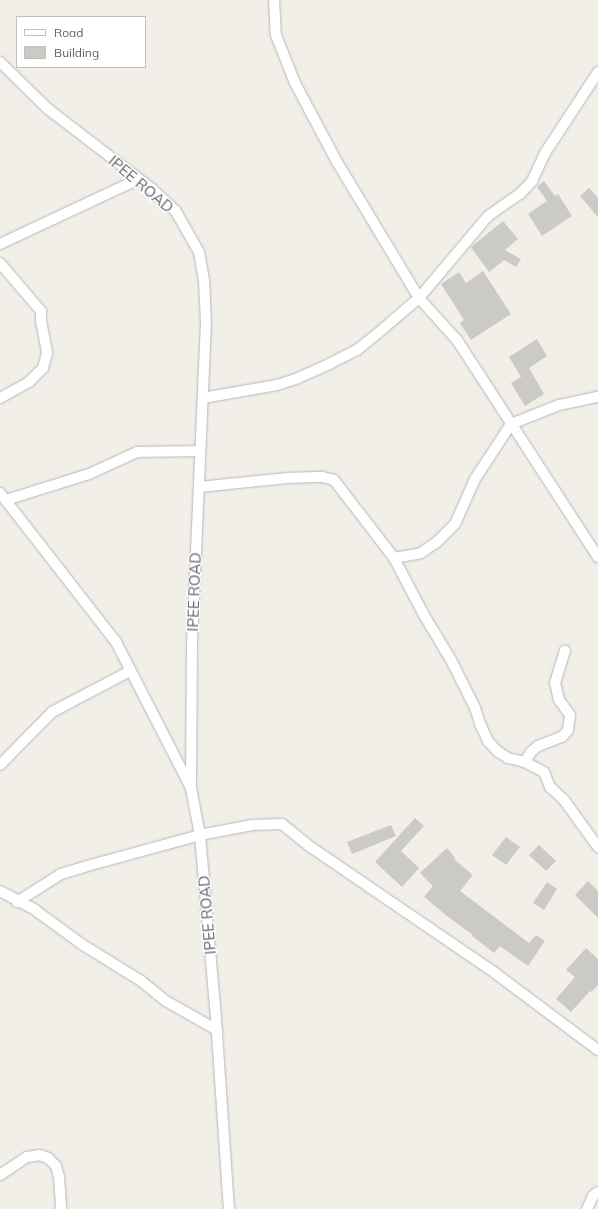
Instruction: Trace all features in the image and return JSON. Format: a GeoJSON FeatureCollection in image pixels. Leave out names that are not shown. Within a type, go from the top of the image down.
{"type":"FeatureCollection","features":[{"type":"Feature","properties":{"kind":"street"},"geometry":{"type":"LineString","coordinates":[[274,0],[276,35],[295,83],[337,162],[419,298],[457,340],[510,424],[598,557]]}},
{"type":"Feature","properties":{"kind":"street","name":"IPEE ROAD"},"geometry":{"type":"LineString","coordinates":[[0,62],[48,109],[139,179],[175,210],[199,252],[204,280],[206,322],[192,644],[191,788],[200,835],[217,1030],[228,1209]]}},
{"type":"Feature","properties":{"kind":"street"},"geometry":{"type":"LineString","coordinates":[[203,398],[277,385],[330,364],[357,350],[419,298],[488,216],[520,194],[532,181],[545,153],[598,72]]}},
{"type":"Feature","properties":{"kind":"street"},"geometry":{"type":"LineString","coordinates":[[0,244],[139,179]]}},
{"type":"Feature","properties":{"kind":"street"},"geometry":{"type":"LineString","coordinates":[[0,262],[41,311],[41,321],[47,353],[42,368],[28,382],[0,398]]}},
{"type":"Feature","properties":{"kind":"street"},"geometry":{"type":"LineString","coordinates":[[394,558],[421,553],[437,542],[455,524],[475,478],[510,424],[559,405],[598,397]]}},
{"type":"Feature","properties":{"kind":"street"},"geometry":{"type":"LineString","coordinates":[[191,788],[116,642],[3,496],[90,474],[137,452],[200,451]]}},
{"type":"Feature","properties":{"kind":"street"},"geometry":{"type":"LineString","coordinates":[[199,487],[288,478],[322,477],[334,480],[394,558],[424,615],[451,660],[475,708],[488,742],[508,758],[524,762],[544,772],[550,787],[564,800],[598,847]]}},
{"type":"Feature","properties":{"kind":"street"},"geometry":{"type":"LineString","coordinates":[[524,762],[531,752],[538,746],[562,737],[568,730],[570,715],[559,700],[555,683],[565,651]]}},
{"type":"Feature","properties":{"kind":"street"},"geometry":{"type":"LineString","coordinates":[[0,765],[52,712],[130,671]]}},
{"type":"Feature","properties":{"kind":"street"},"geometry":{"type":"LineString","coordinates":[[17,902],[61,874],[200,835],[252,825],[277,823],[287,826],[312,848],[495,973],[598,1050]]}},
{"type":"Feature","properties":{"kind":"street"},"geometry":{"type":"LineString","coordinates":[[0,891],[17,902],[35,910],[83,945],[141,982],[166,1001],[217,1030]]}},
{"type":"Feature","properties":{"kind":"street"},"geometry":{"type":"LineString","coordinates":[[0,1175],[27,1157],[40,1155],[48,1158],[56,1166],[59,1177],[61,1209]]}},
{"type":"Feature","properties":{"kind":"street"},"geometry":{"type":"LineString","coordinates":[[587,1209],[593,1196],[598,1192]]}},
{"type":"Feature","properties":{"kind":"building"},"geometry":{"type":"Polygon","coordinates":[[[544,181],[555,196],[558,194],[572,216],[542,236],[528,214],[547,201],[537,187],[544,181]]]}},
{"type":"Feature","properties":{"kind":"building"},"geometry":{"type":"Polygon","coordinates":[[[589,188],[598,198],[598,217],[580,196],[589,188]]]}},
{"type":"Feature","properties":{"kind":"building"},"geometry":{"type":"Polygon","coordinates":[[[503,221],[518,239],[505,250],[521,259],[516,267],[504,260],[489,272],[471,247],[503,221]]]}},
{"type":"Feature","properties":{"kind":"building"},"geometry":{"type":"Polygon","coordinates":[[[483,271],[511,314],[471,340],[460,323],[464,320],[441,284],[459,272],[466,283],[483,271]]]}},
{"type":"Feature","properties":{"kind":"building"},"geometry":{"type":"Polygon","coordinates":[[[537,339],[547,356],[529,368],[544,394],[525,406],[511,383],[521,377],[509,357],[537,339]]]}},
{"type":"Feature","properties":{"kind":"building"},"geometry":{"type":"Polygon","coordinates":[[[415,818],[424,826],[401,851],[419,868],[402,887],[375,862],[415,818]]]}},
{"type":"Feature","properties":{"kind":"building"},"geometry":{"type":"Polygon","coordinates":[[[391,825],[396,836],[352,854],[347,842],[391,825]]]}},
{"type":"Feature","properties":{"kind":"building"},"geometry":{"type":"Polygon","coordinates":[[[506,837],[520,847],[506,865],[492,855],[506,837]]]}},
{"type":"Feature","properties":{"kind":"building"},"geometry":{"type":"Polygon","coordinates":[[[539,845],[556,861],[546,871],[529,855],[539,845]]]}},
{"type":"Feature","properties":{"kind":"building"},"geometry":{"type":"Polygon","coordinates":[[[447,848],[455,858],[454,859],[473,875],[460,891],[529,943],[536,935],[545,941],[528,966],[500,946],[494,953],[424,897],[433,886],[420,873],[447,848]]]}},
{"type":"Feature","properties":{"kind":"building"},"geometry":{"type":"Polygon","coordinates":[[[588,881],[598,891],[598,918],[575,895],[588,881]]]}},
{"type":"Feature","properties":{"kind":"building"},"geometry":{"type":"Polygon","coordinates":[[[547,882],[557,889],[544,910],[533,903],[547,882]]]}},
{"type":"Feature","properties":{"kind":"building"},"geometry":{"type":"Polygon","coordinates":[[[586,948],[598,959],[598,985],[591,992],[590,991],[571,1012],[556,999],[575,977],[566,970],[586,948]]]}}]}
